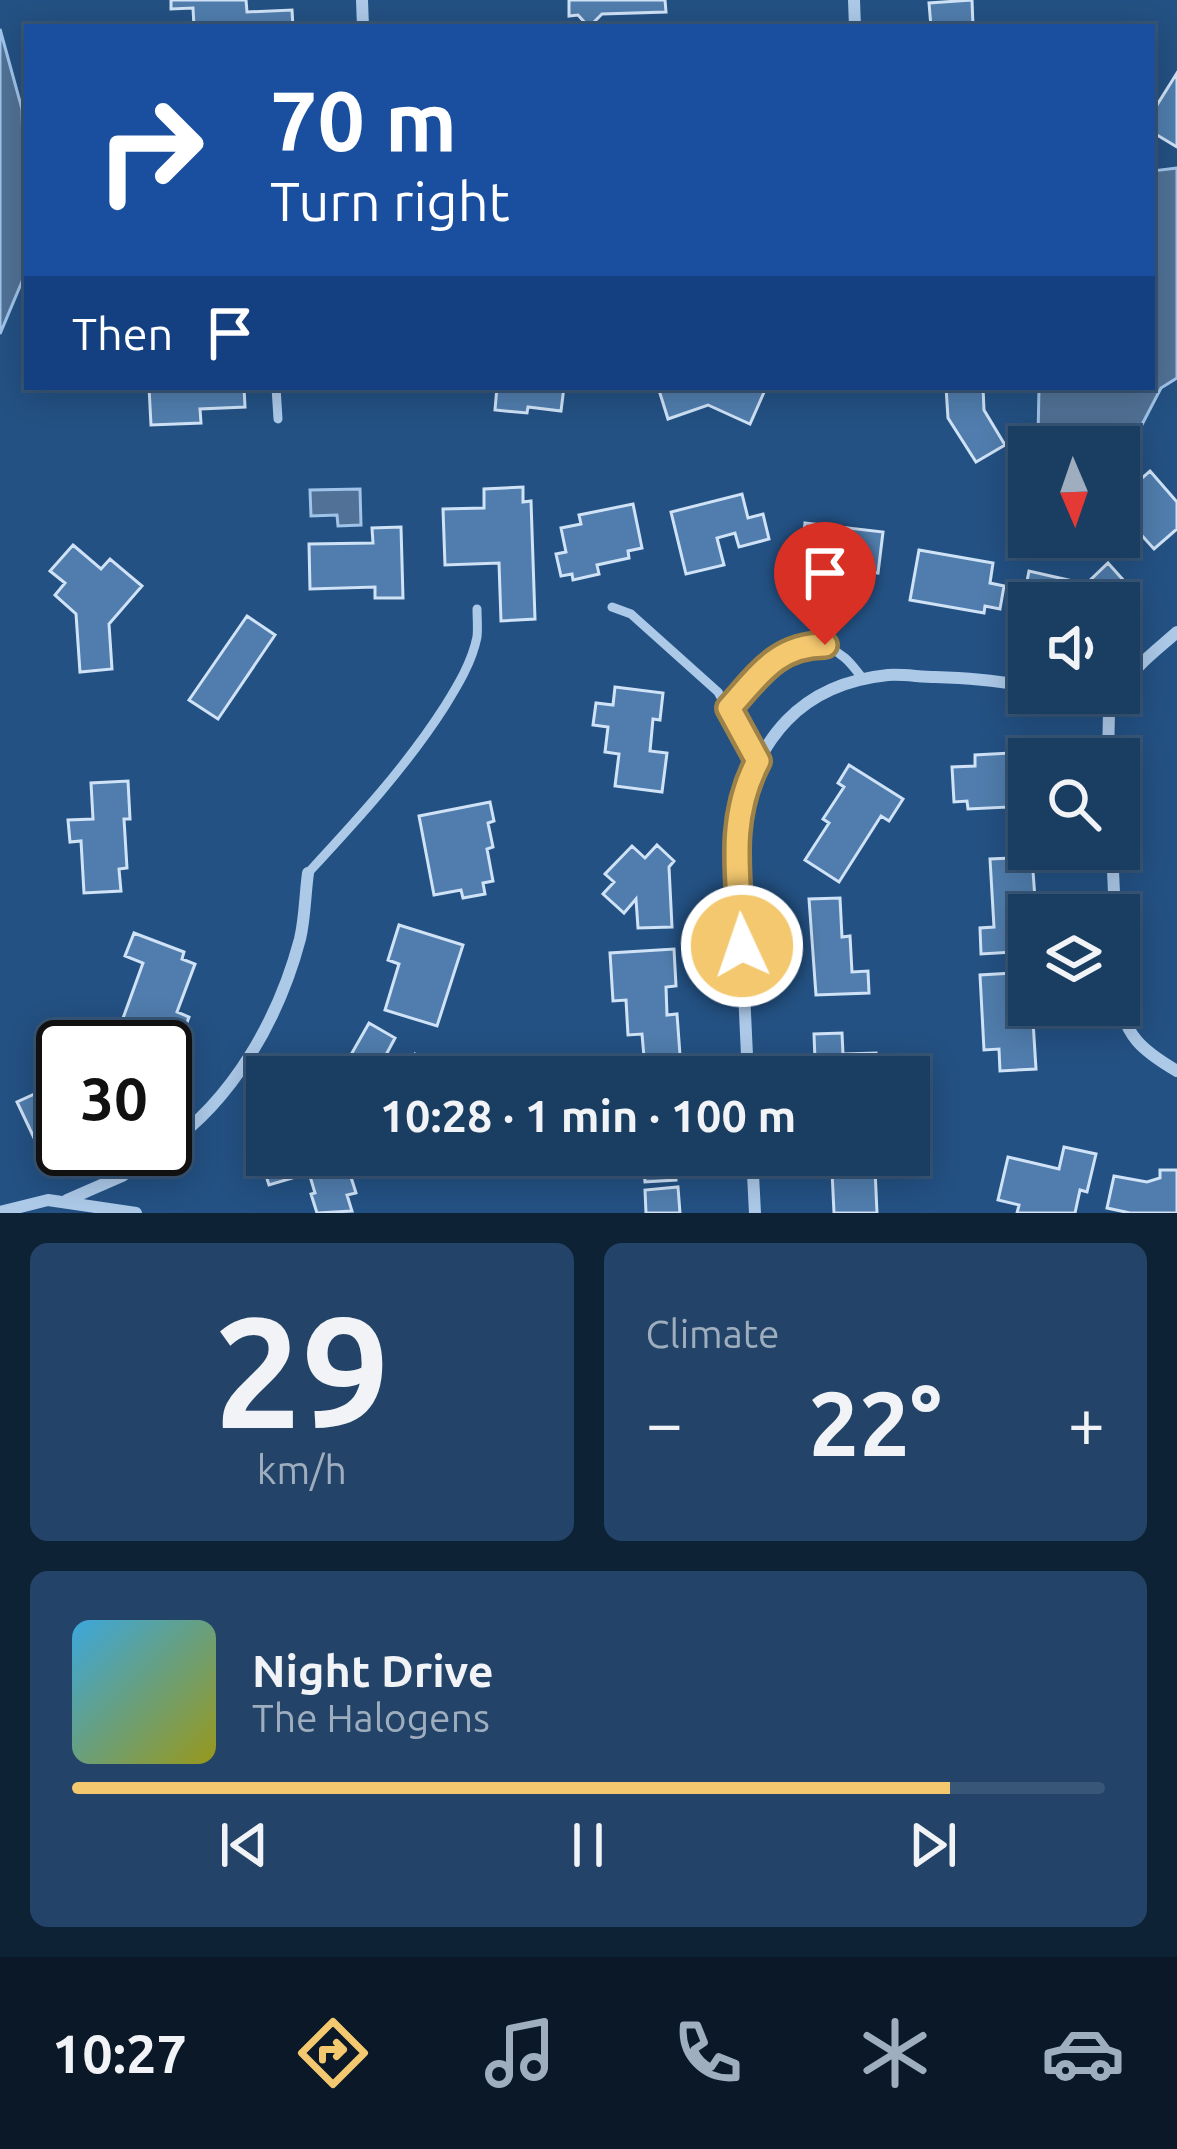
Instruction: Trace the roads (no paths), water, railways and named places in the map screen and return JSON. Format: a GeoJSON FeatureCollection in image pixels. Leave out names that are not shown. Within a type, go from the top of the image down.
{"type":"FeatureCollection","features":[{"type":"Feature","properties":{"kind":"street"},"geometry":{"type":"LineString","coordinates":[[1140,666],[1177,632]]}},
{"type":"Feature","properties":{"kind":"street"},"geometry":{"type":"LineString","coordinates":[[747,1056],[736,820],[746,782],[764,748],[788,719],[819,695],[864,680],[891,675],[1008,684]]}},
{"type":"Feature","properties":{"kind":"street"},"geometry":{"type":"LineString","coordinates":[[192,1122],[218,1099],[254,1050],[282,994],[301,934],[308,874]]}},
{"type":"Feature","properties":{"kind":"street"},"geometry":{"type":"LineString","coordinates":[[1127,1026],[1150,1055],[1177,1071]]}},
{"type":"Feature","properties":{"kind":"street"},"geometry":{"type":"LineString","coordinates":[[66,1201],[122,1176]]}},
{"type":"Feature","properties":{"kind":"street"},"geometry":{"type":"LineString","coordinates":[[753,1176],[755,1213]]}},
{"type":"Feature","properties":{"kind":"street"},"geometry":{"type":"LineString","coordinates":[[0,1212],[48,1200],[136,1213]]}},
{"type":"Feature","properties":{"kind":"lane"},"geometry":{"type":"LineString","coordinates":[[276,390],[278,419]]}},
{"type":"Feature","properties":{"kind":"lane"},"geometry":{"type":"LineString","coordinates":[[612,608],[631,614],[718,692],[758,761]]}},
{"type":"Feature","properties":{"kind":"lane"},"geometry":{"type":"LineString","coordinates":[[308,874],[400,771],[460,681],[478,635],[477,609]]}},
{"type":"Feature","properties":{"kind":"lane"},"geometry":{"type":"LineString","coordinates":[[729,708],[781,655],[803,645],[825,645],[844,657],[864,680]]}},
{"type":"Feature","properties":{"kind":"water"},"geometry":{"type":"Polygon","coordinates":[[[0,29],[22,109],[24,277],[0,334],[0,29]]]}},
{"type":"Feature","properties":{"kind":"water"},"geometry":{"type":"Polygon","coordinates":[[[1177,168],[1177,378],[1161,388],[1140,428],[1038,426],[1039,390],[1155,390],[1155,171],[1177,168]]]}},
{"type":"Feature","properties":{"kind":"water"},"geometry":{"type":"Polygon","coordinates":[[[360,489],[361,525],[338,526],[337,515],[311,516],[310,490],[360,489]]]}}]}
